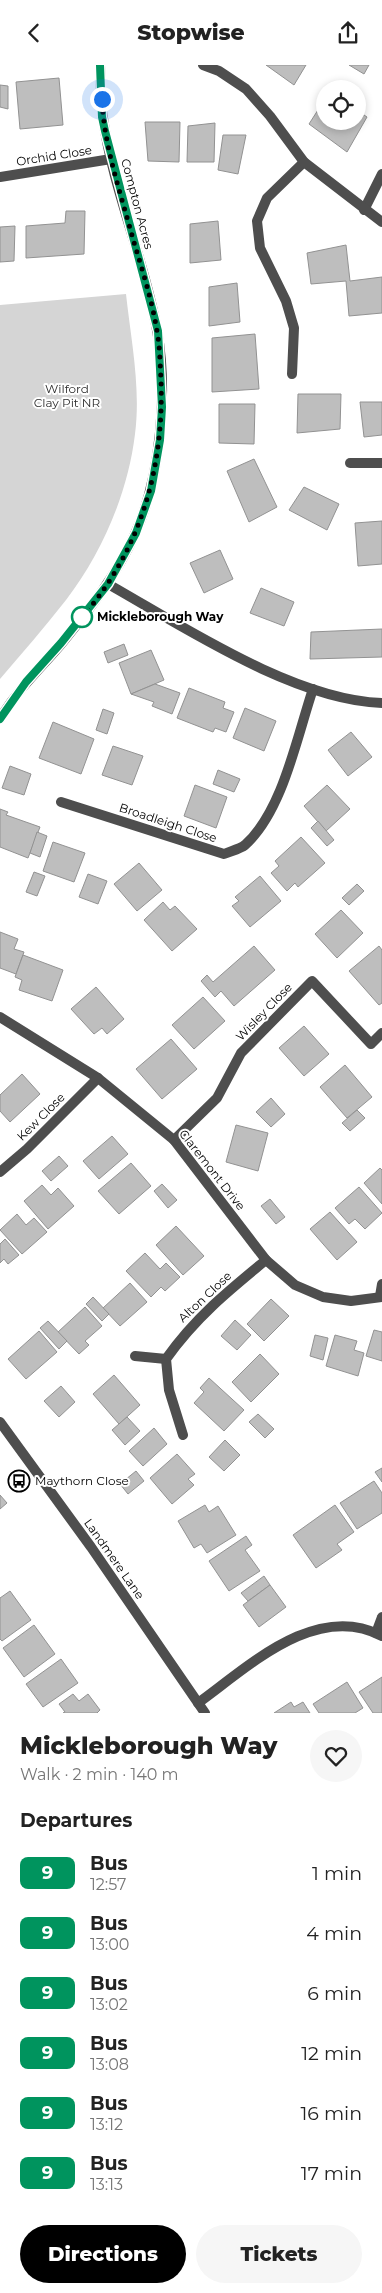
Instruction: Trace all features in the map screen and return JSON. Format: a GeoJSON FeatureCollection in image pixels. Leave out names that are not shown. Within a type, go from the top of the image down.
{"type":"FeatureCollection","features":[{"type":"Feature","properties":{"kind":"street","name":"Compton Acres"},"geometry":{"type":"LineString","coordinates":[[0,719],[26,682],[61,643],[108,584],[136,533],[151,491],[160,440],[162,407],[158,331],[111,159],[102,117],[100,65]]}},
{"type":"Feature","properties":{"kind":"street"},"geometry":{"type":"LineString","coordinates":[[203,65],[220,68],[246,89],[270,116],[304,162],[382,222]]}},
{"type":"Feature","properties":{"kind":"street","name":"Orchid Close"},"geometry":{"type":"LineString","coordinates":[[0,177],[111,159]]}},
{"type":"Feature","properties":{"kind":"street"},"geometry":{"type":"LineString","coordinates":[[292,374],[294,328],[286,301],[260,249],[257,221],[267,198],[304,162]]}},
{"type":"Feature","properties":{"kind":"street"},"geometry":{"type":"LineString","coordinates":[[364,210],[382,174]]}},
{"type":"Feature","properties":{"kind":"street"},"geometry":{"type":"LineString","coordinates":[[350,463],[382,463]]}},
{"type":"Feature","properties":{"kind":"street"},"geometry":{"type":"LineString","coordinates":[[108,584],[249,663],[313,689],[382,703]]}},
{"type":"Feature","properties":{"kind":"street","name":"Broadleigh Close"},"geometry":{"type":"LineString","coordinates":[[61,802],[224,854],[244,846],[263,824],[276,802],[313,689]]}},
{"type":"Feature","properties":{"kind":"street","name":"Wisley Close"},"geometry":{"type":"LineString","coordinates":[[174,1139],[217,1098],[241,1053],[312,981],[371,1043],[382,1033]]}},
{"type":"Feature","properties":{"kind":"street","name":"Claremont Drive"},"geometry":{"type":"LineString","coordinates":[[0,1017],[98,1078],[174,1139],[266,1260],[295,1285],[323,1297],[351,1301],[381,1296],[382,1284]]}},
{"type":"Feature","properties":{"kind":"street","name":"Kew Close"},"geometry":{"type":"LineString","coordinates":[[0,1172],[27,1149],[98,1078]]}},
{"type":"Feature","properties":{"kind":"street","name":"Alton Close"},"geometry":{"type":"LineString","coordinates":[[166,1359],[185,1333],[212,1305],[266,1260]]}},
{"type":"Feature","properties":{"kind":"street"},"geometry":{"type":"LineString","coordinates":[[135,1356],[166,1359],[169,1390],[183,1435]]}},
{"type":"Feature","properties":{"kind":"street","name":"Landmere Lane"},"geometry":{"type":"LineString","coordinates":[[0,1422],[90,1547],[205,1713]]}},
{"type":"Feature","properties":{"kind":"street"},"geometry":{"type":"LineString","coordinates":[[198,1703],[281,1644],[302,1633],[322,1628],[351,1627],[379,1635],[382,1617]]}},
{"type":"Feature","properties":{"kind":"green space","name":"Wilford Clay Pit NR"},"geometry":{"type":"Polygon","coordinates":[[[126,294],[135,364],[137,417],[132,456],[120,500],[102,542],[79,582],[50,620],[0,679],[0,305],[126,294]]]}},
{"type":"Feature","properties":{"kind":"building"},"geometry":{"type":"Polygon","coordinates":[[[266,65],[306,65],[294,85],[266,65]]]}},
{"type":"Feature","properties":{"kind":"building"},"geometry":{"type":"Polygon","coordinates":[[[349,65],[369,65],[364,74],[349,65]]]}},
{"type":"Feature","properties":{"kind":"building"},"geometry":{"type":"Polygon","coordinates":[[[59,78],[63,125],[20,129],[16,82],[59,78]]]}},
{"type":"Feature","properties":{"kind":"building"},"geometry":{"type":"Polygon","coordinates":[[[0,85],[8,86],[8,109],[0,107],[0,85]]]}},
{"type":"Feature","properties":{"kind":"building"},"geometry":{"type":"Polygon","coordinates":[[[316,113],[316,129],[309,124],[316,113]]]}},
{"type":"Feature","properties":{"kind":"building"},"geometry":{"type":"Polygon","coordinates":[[[145,122],[180,122],[179,162],[148,161],[145,122]]]}},
{"type":"Feature","properties":{"kind":"building"},"geometry":{"type":"Polygon","coordinates":[[[215,123],[214,162],[187,162],[188,126],[215,123]]]}},
{"type":"Feature","properties":{"kind":"building"},"geometry":{"type":"Polygon","coordinates":[[[317,130],[360,130],[347,152],[317,130]]]}},
{"type":"Feature","properties":{"kind":"building"},"geometry":{"type":"Polygon","coordinates":[[[223,135],[246,135],[238,174],[218,170],[223,135]]]}},
{"type":"Feature","properties":{"kind":"building"},"geometry":{"type":"Polygon","coordinates":[[[66,211],[85,211],[84,254],[26,258],[26,226],[65,223],[66,211]]]}},
{"type":"Feature","properties":{"kind":"building"},"geometry":{"type":"Polygon","coordinates":[[[218,221],[221,260],[190,263],[190,224],[218,221]]]}},
{"type":"Feature","properties":{"kind":"building"},"geometry":{"type":"Polygon","coordinates":[[[15,226],[14,261],[0,262],[0,227],[15,226]]]}},
{"type":"Feature","properties":{"kind":"building"},"geometry":{"type":"Polygon","coordinates":[[[346,245],[350,281],[382,277],[382,313],[349,316],[346,281],[311,284],[307,253],[346,245]]]}},
{"type":"Feature","properties":{"kind":"building"},"geometry":{"type":"Polygon","coordinates":[[[237,283],[240,322],[209,326],[209,287],[237,283]]]}},
{"type":"Feature","properties":{"kind":"building"},"geometry":{"type":"Polygon","coordinates":[[[255,334],[259,389],[212,392],[212,338],[255,334]]]}},
{"type":"Feature","properties":{"kind":"building"},"geometry":{"type":"Polygon","coordinates":[[[298,394],[341,394],[340,429],[297,433],[298,394]]]}},
{"type":"Feature","properties":{"kind":"building"},"geometry":{"type":"Polygon","coordinates":[[[360,402],[382,402],[382,435],[364,437],[360,402]]]}},
{"type":"Feature","properties":{"kind":"building"},"geometry":{"type":"Polygon","coordinates":[[[219,404],[255,404],[254,444],[219,443],[219,404]]]}},
{"type":"Feature","properties":{"kind":"building"},"geometry":{"type":"Polygon","coordinates":[[[254,459],[277,507],[249,522],[227,471],[254,459]]]}},
{"type":"Feature","properties":{"kind":"building"},"geometry":{"type":"Polygon","coordinates":[[[304,487],[339,504],[327,530],[289,510],[304,487]]]}},
{"type":"Feature","properties":{"kind":"building"},"geometry":{"type":"Polygon","coordinates":[[[382,521],[382,564],[358,566],[355,523],[382,521]]]}},
{"type":"Feature","properties":{"kind":"building"},"geometry":{"type":"Polygon","coordinates":[[[220,550],[233,579],[204,593],[190,563],[220,550]]]}},
{"type":"Feature","properties":{"kind":"building"},"geometry":{"type":"Polygon","coordinates":[[[261,588],[294,602],[284,626],[250,613],[261,588]]]}},
{"type":"Feature","properties":{"kind":"building"},"geometry":{"type":"Polygon","coordinates":[[[382,629],[382,657],[310,659],[311,632],[382,629]]]}},
{"type":"Feature","properties":{"kind":"building"},"geometry":{"type":"Polygon","coordinates":[[[124,644],[128,655],[108,663],[104,652],[124,644]]]}},
{"type":"Feature","properties":{"kind":"building"},"geometry":{"type":"Polygon","coordinates":[[[151,650],[164,680],[131,694],[119,663],[151,650]]]}},
{"type":"Feature","properties":{"kind":"building"},"geometry":{"type":"Polygon","coordinates":[[[155,684],[180,693],[172,714],[152,706],[154,702],[131,694],[155,684]]]}},
{"type":"Feature","properties":{"kind":"building"},"geometry":{"type":"Polygon","coordinates":[[[189,688],[225,702],[223,708],[234,712],[226,732],[215,728],[213,732],[177,718],[189,688]]]}},
{"type":"Feature","properties":{"kind":"building"},"geometry":{"type":"Polygon","coordinates":[[[245,708],[276,721],[264,751],[233,738],[245,708]]]}},
{"type":"Feature","properties":{"kind":"building"},"geometry":{"type":"Polygon","coordinates":[[[103,709],[114,713],[107,734],[96,730],[103,709]]]}},
{"type":"Feature","properties":{"kind":"building"},"geometry":{"type":"Polygon","coordinates":[[[53,722],[94,739],[81,774],[39,758],[53,722]]]}},
{"type":"Feature","properties":{"kind":"building"},"geometry":{"type":"Polygon","coordinates":[[[351,732],[372,757],[348,776],[328,750],[351,732]]]}},
{"type":"Feature","properties":{"kind":"building"},"geometry":{"type":"Polygon","coordinates":[[[113,746],[143,756],[132,785],[102,775],[113,746]]]}},
{"type":"Feature","properties":{"kind":"building"},"geometry":{"type":"Polygon","coordinates":[[[10,766],[31,774],[24,795],[2,788],[10,766]]]}},
{"type":"Feature","properties":{"kind":"building"},"geometry":{"type":"Polygon","coordinates":[[[218,770],[240,779],[234,792],[213,784],[218,770]]]}},
{"type":"Feature","properties":{"kind":"building"},"geometry":{"type":"Polygon","coordinates":[[[195,785],[227,797],[216,828],[184,816],[195,785]]]}},
{"type":"Feature","properties":{"kind":"building"},"geometry":{"type":"Polygon","coordinates":[[[327,785],[350,809],[326,831],[304,806],[327,785]]]}},
{"type":"Feature","properties":{"kind":"building"},"geometry":{"type":"Polygon","coordinates":[[[0,809],[8,812],[6,815],[40,827],[28,858],[0,847],[0,809]]]}},
{"type":"Feature","properties":{"kind":"building"},"geometry":{"type":"Polygon","coordinates":[[[318,821],[334,840],[327,846],[311,828],[318,821]]]}},
{"type":"Feature","properties":{"kind":"building"},"geometry":{"type":"Polygon","coordinates":[[[37,832],[47,836],[40,857],[30,853],[37,832]]]}},
{"type":"Feature","properties":{"kind":"building"},"geometry":{"type":"Polygon","coordinates":[[[301,837],[325,863],[298,887],[295,883],[287,891],[271,873],[279,866],[275,861],[301,837]]]}},
{"type":"Feature","properties":{"kind":"building"},"geometry":{"type":"Polygon","coordinates":[[[53,842],[85,853],[74,882],[43,871],[53,842]]]}},
{"type":"Feature","properties":{"kind":"building"},"geometry":{"type":"Polygon","coordinates":[[[139,863],[162,890],[137,911],[114,884],[139,863]]]}},
{"type":"Feature","properties":{"kind":"building"},"geometry":{"type":"Polygon","coordinates":[[[34,872],[45,876],[37,896],[26,892],[34,872]]]}},
{"type":"Feature","properties":{"kind":"building"},"geometry":{"type":"Polygon","coordinates":[[[88,874],[107,881],[98,904],[79,897],[88,874]]]}},
{"type":"Feature","properties":{"kind":"building"},"geometry":{"type":"Polygon","coordinates":[[[260,876],[281,901],[250,927],[232,906],[239,901],[235,897],[260,876]]]}},
{"type":"Feature","properties":{"kind":"building"},"geometry":{"type":"Polygon","coordinates":[[[357,884],[364,891],[349,905],[342,898],[357,884]]]}},
{"type":"Feature","properties":{"kind":"building"},"geometry":{"type":"Polygon","coordinates":[[[163,902],[170,910],[175,906],[197,929],[172,951],[144,920],[163,902]]]}},
{"type":"Feature","properties":{"kind":"building"},"geometry":{"type":"Polygon","coordinates":[[[341,910],[363,933],[337,958],[315,934],[341,910]]]}},
{"type":"Feature","properties":{"kind":"building"},"geometry":{"type":"Polygon","coordinates":[[[0,932],[18,939],[14,949],[24,952],[16,974],[0,968],[0,932]]]}},
{"type":"Feature","properties":{"kind":"building"},"geometry":{"type":"Polygon","coordinates":[[[254,946],[275,970],[234,1006],[221,991],[215,997],[201,981],[207,975],[213,982],[254,946]]]}},
{"type":"Feature","properties":{"kind":"building"},"geometry":{"type":"Polygon","coordinates":[[[379,946],[382,950],[382,1003],[379,1005],[349,971],[379,946]]]}},
{"type":"Feature","properties":{"kind":"building"},"geometry":{"type":"Polygon","coordinates":[[[23,955],[63,970],[52,1001],[19,990],[22,980],[15,977],[23,955]]]}},
{"type":"Feature","properties":{"kind":"building"},"geometry":{"type":"Polygon","coordinates":[[[96,987],[124,1019],[107,1034],[102,1028],[94,1034],[71,1009],[96,987]]]}},
{"type":"Feature","properties":{"kind":"building"},"geometry":{"type":"Polygon","coordinates":[[[203,997],[225,1021],[194,1049],[172,1025],[203,997]]]}},
{"type":"Feature","properties":{"kind":"building"},"geometry":{"type":"Polygon","coordinates":[[[304,1026],[329,1054],[304,1076],[279,1048],[304,1026]]]}},
{"type":"Feature","properties":{"kind":"building"},"geometry":{"type":"Polygon","coordinates":[[[171,1039],[197,1069],[162,1099],[136,1069],[171,1039]]]}},
{"type":"Feature","properties":{"kind":"building"},"geometry":{"type":"Polygon","coordinates":[[[345,1065],[372,1097],[347,1118],[320,1087],[345,1065]]]}},
{"type":"Feature","properties":{"kind":"building"},"geometry":{"type":"Polygon","coordinates":[[[22,1074],[40,1094],[10,1122],[0,1111],[0,1095],[22,1074]]]}},
{"type":"Feature","properties":{"kind":"building"},"geometry":{"type":"Polygon","coordinates":[[[271,1098],[285,1114],[271,1127],[256,1112],[271,1098]]]}},
{"type":"Feature","properties":{"kind":"building"},"geometry":{"type":"Polygon","coordinates":[[[357,1110],[365,1118],[350,1131],[342,1123],[357,1110]]]}},
{"type":"Feature","properties":{"kind":"building"},"geometry":{"type":"Polygon","coordinates":[[[236,1125],[268,1133],[258,1171],[226,1162],[236,1125]]]}},
{"type":"Feature","properties":{"kind":"building"},"geometry":{"type":"Polygon","coordinates":[[[112,1136],[128,1154],[99,1179],[83,1161],[112,1136]]]}},
{"type":"Feature","properties":{"kind":"building"},"geometry":{"type":"Polygon","coordinates":[[[59,1156],[68,1166],[51,1181],[42,1171],[59,1156]]]}},
{"type":"Feature","properties":{"kind":"building"},"geometry":{"type":"Polygon","coordinates":[[[131,1163],[151,1186],[119,1214],[98,1191],[131,1163]]]}},
{"type":"Feature","properties":{"kind":"building"},"geometry":{"type":"Polygon","coordinates":[[[380,1168],[382,1170],[382,1204],[364,1183],[380,1168]]]}},
{"type":"Feature","properties":{"kind":"building"},"geometry":{"type":"Polygon","coordinates":[[[162,1184],[177,1200],[168,1208],[154,1191],[162,1184]]]}},
{"type":"Feature","properties":{"kind":"building"},"geometry":{"type":"Polygon","coordinates":[[[42,1185],[51,1195],[58,1188],[74,1206],[48,1229],[24,1201],[42,1185]]]}},
{"type":"Feature","properties":{"kind":"building"},"geometry":{"type":"Polygon","coordinates":[[[359,1187],[382,1213],[365,1229],[355,1219],[349,1224],[335,1208],[359,1187]]]}},
{"type":"Feature","properties":{"kind":"building"},"geometry":{"type":"Polygon","coordinates":[[[270,1199],[285,1217],[276,1224],[261,1206],[270,1199]]]}},
{"type":"Feature","properties":{"kind":"building"},"geometry":{"type":"Polygon","coordinates":[[[330,1212],[357,1242],[337,1260],[310,1229],[330,1212]]]}},
{"type":"Feature","properties":{"kind":"building"},"geometry":{"type":"Polygon","coordinates":[[[17,1214],[26,1225],[34,1218],[47,1232],[22,1254],[0,1230],[17,1214]]]}},
{"type":"Feature","properties":{"kind":"building"},"geometry":{"type":"Polygon","coordinates":[[[176,1226],[204,1256],[183,1275],[156,1245],[176,1226]]]}},
{"type":"Feature","properties":{"kind":"building"},"geometry":{"type":"Polygon","coordinates":[[[5,1239],[19,1255],[8,1264],[4,1259],[0,1263],[0,1244],[5,1239]]]}},
{"type":"Feature","properties":{"kind":"building"},"geometry":{"type":"Polygon","coordinates":[[[145,1253],[160,1269],[166,1263],[180,1277],[165,1291],[161,1287],[151,1297],[126,1271],[145,1253]]]}},
{"type":"Feature","properties":{"kind":"building"},"geometry":{"type":"Polygon","coordinates":[[[130,1283],[147,1302],[120,1326],[103,1308],[130,1283]]]}},
{"type":"Feature","properties":{"kind":"building"},"geometry":{"type":"Polygon","coordinates":[[[93,1297],[109,1314],[102,1321],[86,1304],[93,1297]]]}},
{"type":"Feature","properties":{"kind":"building"},"geometry":{"type":"Polygon","coordinates":[[[271,1299],[289,1316],[264,1341],[247,1324],[271,1299]]]}},
{"type":"Feature","properties":{"kind":"building"},"geometry":{"type":"Polygon","coordinates":[[[85,1307],[102,1326],[85,1341],[89,1345],[79,1354],[58,1332],[85,1307]]]}},
{"type":"Feature","properties":{"kind":"building"},"geometry":{"type":"Polygon","coordinates":[[[235,1320],[251,1335],[237,1350],[221,1336],[235,1320]]]}},
{"type":"Feature","properties":{"kind":"building"},"geometry":{"type":"Polygon","coordinates":[[[48,1321],[67,1341],[59,1349],[40,1328],[48,1321]]]}},
{"type":"Feature","properties":{"kind":"building"},"geometry":{"type":"Polygon","coordinates":[[[374,1330],[382,1332],[382,1361],[366,1356],[374,1330]]]}},
{"type":"Feature","properties":{"kind":"building"},"geometry":{"type":"Polygon","coordinates":[[[39,1331],[57,1352],[26,1379],[8,1359],[39,1331]]]}},
{"type":"Feature","properties":{"kind":"building"},"geometry":{"type":"Polygon","coordinates":[[[315,1335],[328,1338],[323,1360],[310,1356],[315,1335]]]}},
{"type":"Feature","properties":{"kind":"building"},"geometry":{"type":"Polygon","coordinates":[[[335,1335],[357,1341],[354,1350],[364,1353],[358,1376],[326,1366],[335,1335]]]}},
{"type":"Feature","properties":{"kind":"building"},"geometry":{"type":"Polygon","coordinates":[[[260,1354],[279,1374],[251,1402],[232,1382],[260,1354]]]}},
{"type":"Feature","properties":{"kind":"building"},"geometry":{"type":"Polygon","coordinates":[[[114,1375],[140,1405],[119,1424],[93,1394],[114,1375]]]}},
{"type":"Feature","properties":{"kind":"building"},"geometry":{"type":"Polygon","coordinates":[[[209,1378],[244,1410],[224,1431],[194,1403],[204,1392],[200,1388],[209,1378]]]}},
{"type":"Feature","properties":{"kind":"building"},"geometry":{"type":"Polygon","coordinates":[[[61,1386],[75,1402],[59,1417],[44,1401],[61,1386]]]}},
{"type":"Feature","properties":{"kind":"building"},"geometry":{"type":"Polygon","coordinates":[[[258,1414],[274,1429],[265,1438],[249,1422],[258,1414]]]}},
{"type":"Feature","properties":{"kind":"building"},"geometry":{"type":"Polygon","coordinates":[[[127,1417],[140,1431],[125,1445],[112,1430],[127,1417]]]}},
{"type":"Feature","properties":{"kind":"building"},"geometry":{"type":"Polygon","coordinates":[[[154,1428],[167,1444],[143,1466],[129,1451],[154,1428]]]}},
{"type":"Feature","properties":{"kind":"building"},"geometry":{"type":"Polygon","coordinates":[[[225,1440],[240,1455],[224,1471],[209,1457],[225,1440]]]}},
{"type":"Feature","properties":{"kind":"building"},"geometry":{"type":"Polygon","coordinates":[[[177,1454],[195,1474],[188,1479],[194,1485],[172,1504],[150,1478],[177,1454]]]}},
{"type":"Feature","properties":{"kind":"building"},"geometry":{"type":"Polygon","coordinates":[[[382,1468],[382,1482],[375,1472],[382,1468]]]}},
{"type":"Feature","properties":{"kind":"building"},"geometry":{"type":"Polygon","coordinates":[[[136,1471],[144,1481],[128,1494],[120,1484],[136,1471]]]}},
{"type":"Feature","properties":{"kind":"building"},"geometry":{"type":"Polygon","coordinates":[[[374,1481],[382,1493],[382,1513],[357,1529],[340,1503],[374,1481]]]}},
{"type":"Feature","properties":{"kind":"building"},"geometry":{"type":"Polygon","coordinates":[[[0,1495],[7,1503],[0,1509],[0,1495]]]}},
{"type":"Feature","properties":{"kind":"building"},"geometry":{"type":"Polygon","coordinates":[[[205,1505],[209,1512],[218,1506],[236,1535],[207,1553],[201,1544],[194,1548],[178,1521],[205,1505]]]}},
{"type":"Feature","properties":{"kind":"building"},"geometry":{"type":"Polygon","coordinates":[[[335,1505],[354,1532],[337,1544],[342,1550],[316,1568],[293,1535],[335,1505]]]}},
{"type":"Feature","properties":{"kind":"building"},"geometry":{"type":"Polygon","coordinates":[[[246,1536],[252,1545],[245,1550],[260,1571],[229,1591],[209,1561],[246,1536]]]}},
{"type":"Feature","properties":{"kind":"building"},"geometry":{"type":"Polygon","coordinates":[[[264,1576],[270,1585],[248,1601],[241,1593],[264,1576]]]}},
{"type":"Feature","properties":{"kind":"building"},"geometry":{"type":"Polygon","coordinates":[[[270,1585],[286,1607],[259,1627],[243,1605],[270,1585]]]}},
{"type":"Feature","properties":{"kind":"building"},"geometry":{"type":"Polygon","coordinates":[[[10,1591],[31,1620],[2,1641],[0,1639],[0,1598],[10,1591]]]}},
{"type":"Feature","properties":{"kind":"building"},"geometry":{"type":"Polygon","coordinates":[[[34,1625],[55,1654],[24,1677],[3,1648],[34,1625]]]}},
{"type":"Feature","properties":{"kind":"building"},"geometry":{"type":"Polygon","coordinates":[[[61,1659],[78,1683],[43,1707],[26,1684],[61,1659]]]}},
{"type":"Feature","properties":{"kind":"building"},"geometry":{"type":"Polygon","coordinates":[[[382,1677],[382,1713],[373,1713],[359,1692],[382,1677]]]}},
{"type":"Feature","properties":{"kind":"building"},"geometry":{"type":"Polygon","coordinates":[[[347,1682],[363,1708],[355,1713],[319,1713],[313,1704],[347,1682]]]}},
{"type":"Feature","properties":{"kind":"building"},"geometry":{"type":"Polygon","coordinates":[[[73,1694],[79,1701],[88,1694],[100,1710],[97,1713],[63,1713],[65,1712],[59,1704],[73,1694]]]}},
{"type":"Feature","properties":{"kind":"building"},"geometry":{"type":"Polygon","coordinates":[[[291,1702],[294,1707],[303,1702],[310,1713],[274,1713],[291,1702]]]}},
{"type":"Feature","properties":{"kind":"bus line","name":"9"},"geometry":{"type":"LineString","coordinates":[[0,719],[26,682],[61,643],[108,584],[136,533],[151,491],[160,440],[162,407],[158,331],[111,159],[102,117],[100,65]]}},
{"type":"Feature","properties":{"kind":"place","name":"Mickleborough Way"},"geometry":{"type":"Point","coordinates":[82,617]}},
{"type":"Feature","properties":{"kind":"place","name":"Maythorn Close"},"geometry":{"type":"Point","coordinates":[19,1481]}},
{"type":"Feature","properties":{"kind":"route"},"geometry":{"type":"LineString","coordinates":[[82,617],[108,584],[136,533],[151,491],[160,440],[162,407],[158,331],[111,159],[102,117],[102,99]]}}]}
